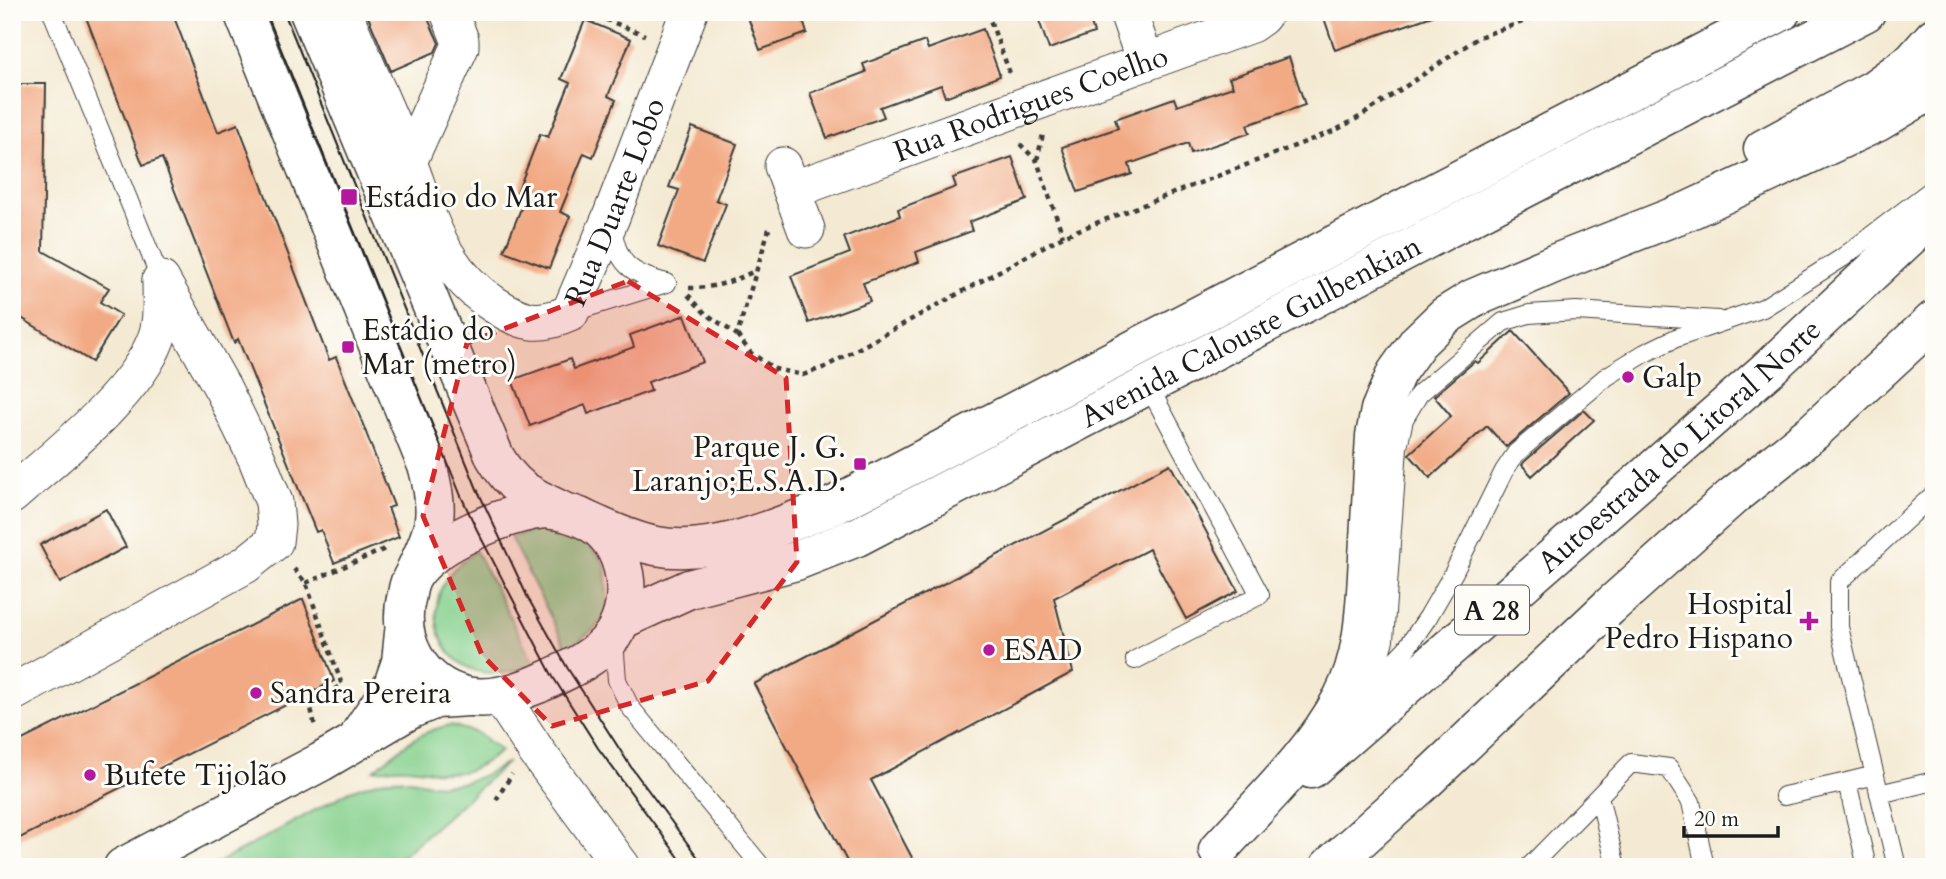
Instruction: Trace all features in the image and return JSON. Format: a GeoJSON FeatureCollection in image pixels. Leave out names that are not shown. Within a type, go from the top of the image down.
{"type":"FeatureCollection","features":[{"type":"Feature","properties":{"kind":"main road"},"geometry":{"type":"LineString","coordinates":[[243,12],[428,468],[436,507],[431,534],[405,601],[401,662],[393,685],[356,740]]}},
{"type":"Feature","properties":{"kind":"main road","name":"Avenida Calouste Gulbenkian"},"geometry":{"type":"LineString","coordinates":[[309,12],[495,457],[505,475],[530,496],[575,516],[654,546],[694,548],[756,534],[835,505],[1781,12]]}},
{"type":"Feature","properties":{"kind":"main road","name":"Avenida Calouste Gulbenkian"},"geometry":{"type":"LineString","coordinates":[[617,627],[689,589],[796,561],[858,537],[1866,12]]}},
{"type":"Feature","properties":{"kind":"main road"},"geometry":{"type":"LineString","coordinates":[[1556,262],[1637,215],[1874,89],[1913,61],[1934,37]]}},
{"type":"Feature","properties":{"kind":"main road"},"geometry":{"type":"LineString","coordinates":[[1209,858],[1307,751],[1342,698],[1353,672],[1361,646],[1375,436],[1380,410],[1396,373],[1418,342],[1445,316],[1474,298],[1556,262],[1688,211],[1878,122],[1930,91]]}},
{"type":"Feature","properties":{"kind":"main road","name":"Autoestrada do Litoral Norte"},"geometry":{"type":"LineString","coordinates":[[1209,858],[1767,370],[1934,214]]}},
{"type":"Feature","properties":{"kind":"main road","name":"A 28"},"geometry":{"type":"LineString","coordinates":[[1329,867],[1426,780],[1609,607],[1733,496],[1812,432],[1934,320]]}},
{"type":"Feature","properties":{"kind":"main road"},"geometry":{"type":"LineString","coordinates":[[1812,432],[1934,338]]}},
{"type":"Feature","properties":{"kind":"main road"},"geometry":{"type":"LineString","coordinates":[[123,867],[321,762],[411,709],[436,699],[484,696],[534,685],[591,657],[604,646],[617,627],[625,605],[624,573],[611,541],[601,530],[575,516],[544,509],[492,523],[437,552],[424,562],[413,576]]}},
{"type":"Feature","properties":{"kind":"main road"},"geometry":{"type":"LineString","coordinates":[[404,633],[416,663],[426,675],[453,692],[484,696]]}},
{"type":"Feature","properties":{"kind":"street","name":"Rua Duarte Lobo"},"geometry":{"type":"LineString","coordinates":[[343,12],[443,251],[455,270],[480,296],[506,312],[531,322],[543,323],[570,313],[611,217],[688,12]]}},
{"type":"Feature","properties":{"kind":"street"},"geometry":{"type":"LineString","coordinates":[[408,162],[460,47],[449,12]]}},
{"type":"Feature","properties":{"kind":"street"},"geometry":{"type":"LineString","coordinates":[[1128,12],[1145,61]]}},
{"type":"Feature","properties":{"kind":"street","name":"Rua Rodrigues Coelho"},"geometry":{"type":"LineString","coordinates":[[788,178],[1008,111],[1251,24],[1265,12]]}},
{"type":"Feature","properties":{"kind":"street"},"geometry":{"type":"LineString","coordinates":[[788,178],[806,229]]}},
{"type":"Feature","properties":{"kind":"street"},"geometry":{"type":"LineString","coordinates":[[12,495],[90,425],[123,391],[145,363],[158,337],[161,280]]}},
{"type":"Feature","properties":{"kind":"street"},"geometry":{"type":"LineString","coordinates":[[12,693],[245,565],[274,542],[274,502],[257,459],[223,388],[161,280]]}},
{"type":"Feature","properties":{"kind":"street"},"geometry":{"type":"LineString","coordinates":[[484,696],[537,752],[622,867]]}},
{"type":"Feature","properties":{"kind":"lane"},"geometry":{"type":"LineString","coordinates":[[51,12],[161,280]]}},
{"type":"Feature","properties":{"kind":"lane"},"geometry":{"type":"LineString","coordinates":[[1307,751],[1406,649],[1454,572],[1504,471],[1516,453],[1606,377],[1676,338],[1763,308],[1842,258],[1934,188]]}},
{"type":"Feature","properties":{"kind":"lane"},"geometry":{"type":"LineString","coordinates":[[570,313],[667,283],[647,278],[625,264],[614,242],[611,217]]}},
{"type":"Feature","properties":{"kind":"lane"},"geometry":{"type":"LineString","coordinates":[[1371,687],[1384,640],[1398,447],[1404,419],[1419,394],[1503,322],[1529,314],[1576,312],[1729,321]]}},
{"type":"Feature","properties":{"kind":"lane"},"geometry":{"type":"LineString","coordinates":[[1135,660],[1260,594],[1148,385]]}},
{"type":"Feature","properties":{"kind":"lane"},"geometry":{"type":"LineString","coordinates":[[1897,867],[1839,627],[1839,582],[1934,494]]}},
{"type":"Feature","properties":{"kind":"lane"},"geometry":{"type":"LineString","coordinates":[[617,627],[617,680],[630,707],[762,867]]}},
{"type":"Feature","properties":{"kind":"lane"},"geometry":{"type":"LineString","coordinates":[[1536,864],[1631,763],[1669,768],[1691,802],[1705,867]]}},
{"type":"Feature","properties":{"kind":"lane"},"geometry":{"type":"LineString","coordinates":[[1784,796],[1875,775]]}},
{"type":"Feature","properties":{"kind":"lane"},"geometry":{"type":"LineString","coordinates":[[1352,867],[1426,780]]}},
{"type":"Feature","properties":{"kind":"lane"},"geometry":{"type":"LineString","coordinates":[[1879,794],[1934,781]]}},
{"type":"Feature","properties":{"kind":"lane"},"geometry":{"type":"LineString","coordinates":[[1847,782],[1867,867]]}},
{"type":"Feature","properties":{"kind":"lane"},"geometry":{"type":"LineString","coordinates":[[1599,796],[1616,867]]}},
{"type":"Feature","properties":{"kind":"path"},"geometry":{"type":"LineString","coordinates":[[587,12],[676,47]]}},
{"type":"Feature","properties":{"kind":"path"},"geometry":{"type":"LineString","coordinates":[[987,12],[1008,111],[1037,161],[1063,236]]}},
{"type":"Feature","properties":{"kind":"path"},"geometry":{"type":"LineString","coordinates":[[756,270],[734,282],[701,288],[681,288],[705,313],[737,335],[751,353],[775,369],[803,375],[825,367],[1063,236],[1336,130],[1363,115],[1479,37],[1551,12]]}},
{"type":"Feature","properties":{"kind":"path"},"geometry":{"type":"LineString","coordinates":[[737,335],[771,219],[780,203],[788,178]]}},
{"type":"Feature","properties":{"kind":"path"},"geometry":{"type":"LineString","coordinates":[[306,583],[408,540],[431,534]]}},
{"type":"Feature","properties":{"kind":"path"},"geometry":{"type":"LineString","coordinates":[[274,542],[306,583],[342,685],[310,703],[321,762]]}},
{"type":"Feature","properties":{"kind":"path"},"geometry":{"type":"LineString","coordinates":[[496,800],[518,765]]}},
{"type":"Feature","properties":{"kind":"highlighted area"},"geometry":{"type":"Polygon","coordinates":[[[628,281],[786,378],[797,562],[708,681],[552,726],[482,655],[423,516],[467,343],[628,281]]]}},
{"type":"Feature","properties":{"kind":"green space"},"geometry":{"type":"Polygon","coordinates":[[[536,530],[560,530],[582,537],[605,564],[608,611],[594,629],[567,649],[510,537],[536,530]]]}},
{"type":"Feature","properties":{"kind":"green space"},"geometry":{"type":"Polygon","coordinates":[[[476,551],[534,664],[503,673],[476,671],[451,654],[443,641],[436,611],[439,596],[451,572],[476,551]]]}},
{"type":"Feature","properties":{"kind":"green space"},"geometry":{"type":"Polygon","coordinates":[[[451,725],[477,733],[501,751],[476,767],[456,773],[404,768],[374,770],[419,736],[451,725]]]}},
{"type":"Feature","properties":{"kind":"green space"},"geometry":{"type":"Polygon","coordinates":[[[508,762],[390,867],[211,867],[365,785],[397,779],[441,785],[461,783],[480,777],[508,762]]]}},
{"type":"Feature","properties":{"kind":"building"},"geometry":{"type":"Polygon","coordinates":[[[84,12],[172,12],[218,132],[238,124],[329,360],[336,357],[362,422],[394,506],[388,508],[399,537],[334,563],[321,530],[316,532],[238,339],[234,343],[162,158],[143,165],[84,12]]]}},
{"type":"Feature","properties":{"kind":"building"},"geometry":{"type":"Polygon","coordinates":[[[366,12],[425,12],[439,43],[435,52],[391,71],[366,12]]]}},
{"type":"Feature","properties":{"kind":"building"},"geometry":{"type":"Polygon","coordinates":[[[746,12],[800,12],[807,33],[760,50],[746,12]]]}},
{"type":"Feature","properties":{"kind":"building"},"geometry":{"type":"Polygon","coordinates":[[[1036,12],[1087,12],[1094,33],[1049,49],[1036,12]]]}},
{"type":"Feature","properties":{"kind":"building"},"geometry":{"type":"Polygon","coordinates":[[[1322,12],[1431,12],[1432,16],[1335,50],[1322,12]]]}},
{"type":"Feature","properties":{"kind":"building"},"geometry":{"type":"Polygon","coordinates":[[[585,20],[631,39],[608,96],[616,100],[593,157],[584,153],[560,212],[570,216],[549,268],[504,251],[526,196],[517,193],[540,134],[548,137],[570,83],[561,79],[585,20]]]}},
{"type":"Feature","properties":{"kind":"building"},"geometry":{"type":"Polygon","coordinates":[[[983,29],[1000,76],[945,97],[941,85],[880,107],[884,117],[827,138],[810,93],[866,72],[863,64],[925,41],[928,49],[983,29]]]}},
{"type":"Feature","properties":{"kind":"building"},"geometry":{"type":"Polygon","coordinates":[[[1289,57],[1305,105],[1247,125],[1250,133],[1191,153],[1188,143],[1129,164],[1132,174],[1078,192],[1062,147],[1118,128],[1115,119],[1174,98],[1177,106],[1233,87],[1229,78],[1289,57]]]}},
{"type":"Feature","properties":{"kind":"building"},"geometry":{"type":"Polygon","coordinates":[[[12,84],[46,84],[43,251],[109,288],[100,302],[121,315],[92,362],[12,312],[12,84]]]}},
{"type":"Feature","properties":{"kind":"building"},"geometry":{"type":"Polygon","coordinates":[[[692,127],[737,144],[716,200],[726,204],[703,263],[658,246],[679,190],[669,187],[692,127]]]}},
{"type":"Feature","properties":{"kind":"building"},"geometry":{"type":"Polygon","coordinates":[[[1012,157],[1027,200],[969,222],[972,231],[916,252],[919,262],[863,283],[870,301],[809,323],[791,276],[850,253],[844,237],[900,216],[898,209],[956,187],[953,178],[1012,157]]]}},
{"type":"Feature","properties":{"kind":"building"},"geometry":{"type":"Polygon","coordinates":[[[685,315],[703,362],[648,382],[651,391],[588,414],[585,405],[530,426],[512,380],[570,359],[574,369],[634,347],[630,335],[685,315]]]}},
{"type":"Feature","properties":{"kind":"building"},"geometry":{"type":"Polygon","coordinates":[[[1513,331],[1569,393],[1506,447],[1487,426],[1430,478],[1409,454],[1451,416],[1434,396],[1475,361],[1478,363],[1513,331]]]}},
{"type":"Feature","properties":{"kind":"building"},"geometry":{"type":"Polygon","coordinates":[[[1584,410],[1594,420],[1532,476],[1522,465],[1525,461],[1584,410]]]}},
{"type":"Feature","properties":{"kind":"building","name":"ESAD"},"geometry":{"type":"Polygon","coordinates":[[[1170,464],[1238,591],[1186,619],[1149,549],[1054,598],[1073,672],[871,780],[917,867],[850,867],[754,684],[1170,464]]]}},
{"type":"Feature","properties":{"kind":"building"},"geometry":{"type":"Polygon","coordinates":[[[106,509],[126,547],[60,583],[40,545],[106,509]]]}},
{"type":"Feature","properties":{"kind":"building"},"geometry":{"type":"Polygon","coordinates":[[[303,599],[334,681],[12,842],[12,745],[303,599]]]}},
{"type":"Feature","properties":{"kind":"tram line"},"geometry":{"type":"LineString","coordinates":[[266,12],[477,530],[553,677],[598,748],[686,867]]}},
{"type":"Feature","properties":{"kind":"tram line"},"geometry":{"type":"LineString","coordinates":[[284,12],[477,489],[528,598],[568,669],[631,767],[705,867]]}},
{"type":"Feature","properties":{"kind":"place","name":"Estádio do Mar"},"geometry":{"type":"Point","coordinates":[349,197]}},
{"type":"Feature","properties":{"kind":"place","name":"Estádio do Mar (metro)"},"geometry":{"type":"Point","coordinates":[348,347]}},
{"type":"Feature","properties":{"kind":"place","name":"Galp"},"geometry":{"type":"Point","coordinates":[1628,377]}},
{"type":"Feature","properties":{"kind":"place","name":"Parque J. G. Laranjo;E.S.A.D."},"geometry":{"type":"Point","coordinates":[860,464]}},
{"type":"Feature","properties":{"kind":"place","name":"Hospital Pedro Hispano"},"geometry":{"type":"Point","coordinates":[1809,621]}},
{"type":"Feature","properties":{"kind":"place","name":"ESAD"},"geometry":{"type":"Point","coordinates":[989,650]}},
{"type":"Feature","properties":{"kind":"place","name":"Sandra Pereira"},"geometry":{"type":"Point","coordinates":[256,693]}},
{"type":"Feature","properties":{"kind":"place","name":"Bufete Tijolão"},"geometry":{"type":"Point","coordinates":[90,775]}}]}
